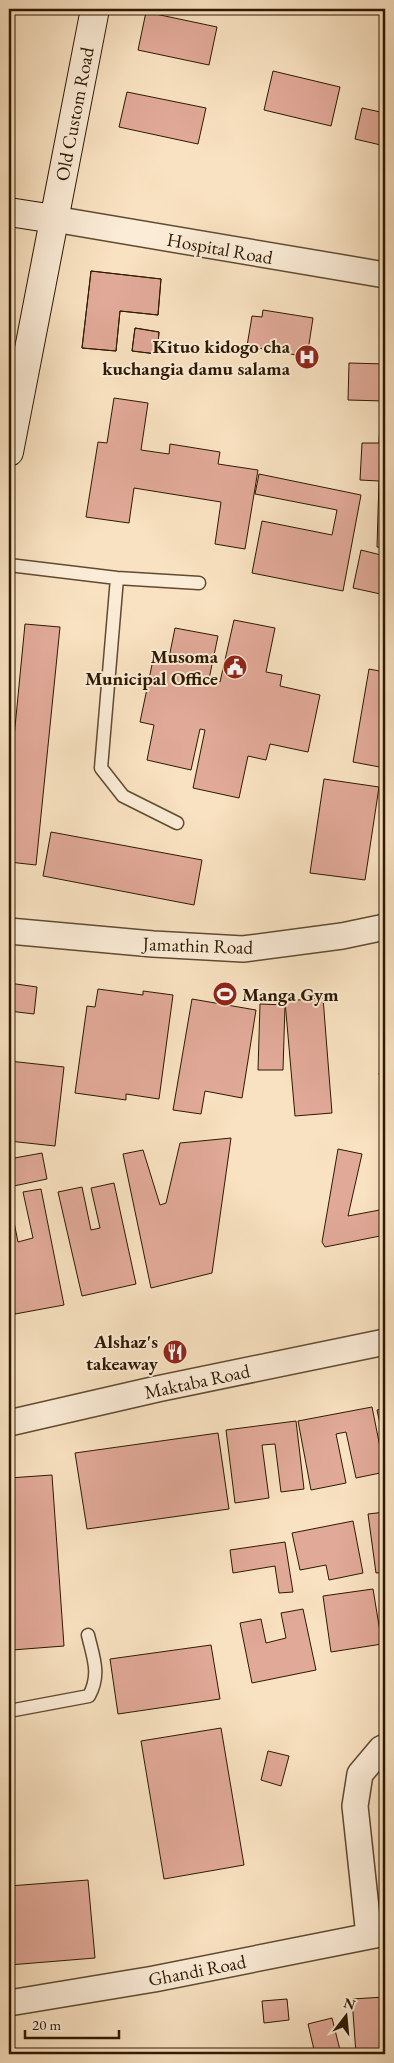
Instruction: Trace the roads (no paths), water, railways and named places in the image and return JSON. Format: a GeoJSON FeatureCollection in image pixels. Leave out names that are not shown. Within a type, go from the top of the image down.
{"type":"FeatureCollection","features":[{"type":"Feature","properties":{"kind":"street","name":"Old Custom Road"},"geometry":{"type":"LineString","coordinates":[[9,452],[94,9]]}},
{"type":"Feature","properties":{"kind":"street"},"geometry":{"type":"LineString","coordinates":[[9,212],[54,219]]}},
{"type":"Feature","properties":{"kind":"street","name":"Hospital Road"},"geometry":{"type":"LineString","coordinates":[[54,219],[385,275]]}},
{"type":"Feature","properties":{"kind":"street","name":"Jamathin Road"},"geometry":{"type":"LineString","coordinates":[[9,931],[243,950],[342,936],[385,927]]}},
{"type":"Feature","properties":{"kind":"street","name":"Maktaba Road"},"geometry":{"type":"LineString","coordinates":[[9,1423],[157,1389],[385,1342]]}},
{"type":"Feature","properties":{"kind":"street"},"geometry":{"type":"LineString","coordinates":[[377,1934],[355,1806],[360,1774],[381,1749],[385,1747]]}},
{"type":"Feature","properties":{"kind":"street","name":"Ghandi Road"},"geometry":{"type":"LineString","coordinates":[[9,2003],[154,1979],[377,1934]]}},
{"type":"Feature","properties":{"kind":"lane"},"geometry":{"type":"LineString","coordinates":[[9,565],[117,578],[199,583]]}},
{"type":"Feature","properties":{"kind":"lane"},"geometry":{"type":"LineString","coordinates":[[117,578],[101,768],[123,796],[177,823]]}},
{"type":"Feature","properties":{"kind":"lane"},"geometry":{"type":"LineString","coordinates":[[9,1711],[89,1696],[96,1684],[96,1669],[88,1634]]}},
{"type":"Feature","properties":{"kind":"place","name":"Kituo kidogo cha kuchangia damu salama"},"geometry":{"type":"Point","coordinates":[307,357]}},
{"type":"Feature","properties":{"kind":"place","name":"Musoma Municipal Office"},"geometry":{"type":"Point","coordinates":[235,667]}},
{"type":"Feature","properties":{"kind":"place","name":"Manga Gym"},"geometry":{"type":"Point","coordinates":[225,994]}},
{"type":"Feature","properties":{"kind":"place","name":"Alshaz's takeaway"},"geometry":{"type":"Point","coordinates":[175,1352]}}]}
